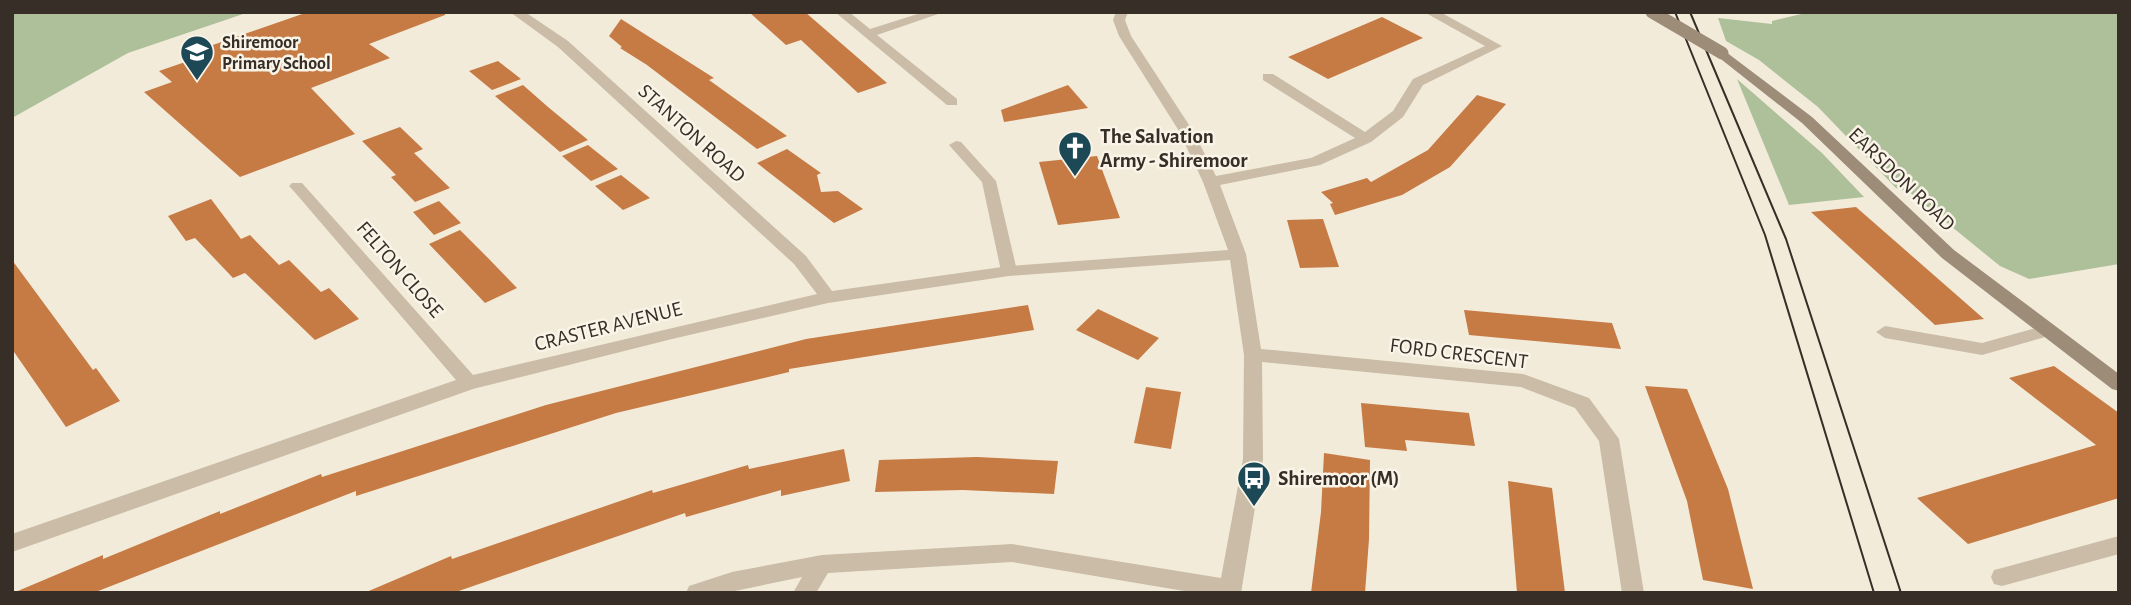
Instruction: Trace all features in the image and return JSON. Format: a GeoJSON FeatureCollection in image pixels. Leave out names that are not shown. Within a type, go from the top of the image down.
{"type":"FeatureCollection","features":[{"type":"Feature","properties":{"kind":"street","name":"STANTON ROAD"},"geometry":{"type":"LineString","coordinates":[[516,12],[563,44],[800,260],[828,297]]}},
{"type":"Feature","properties":{"kind":"street"},"geometry":{"type":"LineString","coordinates":[[841,12],[952,102]]}},
{"type":"Feature","properties":{"kind":"street"},"geometry":{"type":"LineString","coordinates":[[868,34],[938,12]]}},
{"type":"Feature","properties":{"kind":"street"},"geometry":{"type":"LineString","coordinates":[[697,593],[732,581],[822,564],[1012,553],[1230,591],[1253,459],[1254,355],[1238,254],[1211,182],[1186,131],[1125,36],[1119,20],[1122,12]]}},
{"type":"Feature","properties":{"kind":"street"},"geometry":{"type":"LineString","coordinates":[[1211,182],[1315,162],[1366,138],[1398,114],[1418,82],[1495,46],[1430,12]]}},
{"type":"Feature","properties":{"kind":"street","name":"EARSDON ROAD"},"geometry":{"type":"LineString","coordinates":[[1652,12],[1722,53],[1807,120],[1948,254],[2119,384]]}},
{"type":"Feature","properties":{"kind":"street"},"geometry":{"type":"LineString","coordinates":[[1268,78],[1366,138]]}},
{"type":"Feature","properties":{"kind":"street","name":"FELTON CLOSE"},"geometry":{"type":"LineString","coordinates":[[297,186],[469,383]]}},
{"type":"Feature","properties":{"kind":"street","name":"CRASTER AVENUE"},"geometry":{"type":"LineString","coordinates":[[12,543],[469,383],[828,297],[1009,271],[1238,254]]}},
{"type":"Feature","properties":{"kind":"street"},"geometry":{"type":"LineString","coordinates":[[1885,332],[1982,349],[2046,331]]}},
{"type":"Feature","properties":{"kind":"street","name":"FORD CRESCENT"},"geometry":{"type":"LineString","coordinates":[[1254,355],[1524,381],[1582,403],[1609,439],[1633,593]]}},
{"type":"Feature","properties":{"kind":"street"},"geometry":{"type":"LineString","coordinates":[[2002,577],[2119,545]]}},
{"type":"Feature","properties":{"kind":"street"},"geometry":{"type":"LineString","coordinates":[[804,593],[822,564]]}},
{"type":"Feature","properties":{"kind":"lane"},"geometry":{"type":"LineString","coordinates":[[956,145],[989,181],[1009,271]]}},
{"type":"Feature","properties":{"kind":"green space"},"geometry":{"type":"Polygon","coordinates":[[[12,12],[249,12],[128,53],[12,118],[12,12]]]}},
{"type":"Feature","properties":{"kind":"green space"},"geometry":{"type":"Polygon","coordinates":[[[1810,12],[2119,12],[2119,264],[2029,279],[2000,266],[1909,192],[1896,188],[1818,107],[1759,60],[1726,41],[1718,18],[1772,24],[1772,21],[1810,12]]]}},
{"type":"Feature","properties":{"kind":"green space"},"geometry":{"type":"Polygon","coordinates":[[[1737,79],[1822,153],[1864,197],[1789,205],[1737,79]]]}},
{"type":"Feature","properties":{"kind":"building"},"geometry":{"type":"Polygon","coordinates":[[[308,12],[445,12],[445,15],[369,44],[390,58],[311,88],[355,134],[240,177],[144,92],[172,82],[159,71],[191,60],[184,55],[308,12]]]}},
{"type":"Feature","properties":{"kind":"building"},"geometry":{"type":"Polygon","coordinates":[[[749,12],[805,12],[887,83],[858,93],[801,40],[786,45],[749,12]]]}},
{"type":"Feature","properties":{"kind":"building"},"geometry":{"type":"Polygon","coordinates":[[[1382,17],[1423,38],[1328,79],[1288,57],[1382,17]]]}},
{"type":"Feature","properties":{"kind":"building"},"geometry":{"type":"Polygon","coordinates":[[[621,19],[714,78],[709,80],[787,136],[757,149],[647,65],[620,48],[622,47],[609,36],[621,19]]]}},
{"type":"Feature","properties":{"kind":"building"},"geometry":{"type":"Polygon","coordinates":[[[498,61],[521,79],[492,90],[469,71],[498,61]]]}},
{"type":"Feature","properties":{"kind":"building"},"geometry":{"type":"Polygon","coordinates":[[[523,85],[588,140],[560,152],[495,96],[523,85]]]}},
{"type":"Feature","properties":{"kind":"building"},"geometry":{"type":"Polygon","coordinates":[[[1068,85],[1088,108],[1004,122],[1001,110],[1068,85]]]}},
{"type":"Feature","properties":{"kind":"building"},"geometry":{"type":"Polygon","coordinates":[[[1477,95],[1506,104],[1450,167],[1402,195],[1335,215],[1330,204],[1333,203],[1321,192],[1367,178],[1371,182],[1428,150],[1477,95]]]}},
{"type":"Feature","properties":{"kind":"building"},"geometry":{"type":"Polygon","coordinates":[[[400,127],[423,149],[414,153],[450,188],[415,202],[391,177],[396,175],[362,141],[400,127]]]}},
{"type":"Feature","properties":{"kind":"building"},"geometry":{"type":"Polygon","coordinates":[[[588,145],[618,169],[591,181],[562,156],[588,145]]]}},
{"type":"Feature","properties":{"kind":"building"},"geometry":{"type":"Polygon","coordinates":[[[787,149],[821,173],[817,175],[821,192],[838,191],[863,209],[834,223],[757,163],[787,149]]]}},
{"type":"Feature","properties":{"kind":"building","name":"The Salvation Army - Shiremoor"},"geometry":{"type":"Polygon","coordinates":[[[1097,156],[1120,218],[1058,225],[1039,162],[1097,156]]]}},
{"type":"Feature","properties":{"kind":"building"},"geometry":{"type":"Polygon","coordinates":[[[621,175],[650,198],[623,210],[595,186],[621,175]]]}},
{"type":"Feature","properties":{"kind":"building"},"geometry":{"type":"Polygon","coordinates":[[[211,199],[241,239],[250,235],[279,265],[289,260],[321,292],[329,288],[359,319],[315,340],[245,273],[233,278],[195,238],[186,241],[168,216],[211,199]]]}},
{"type":"Feature","properties":{"kind":"building"},"geometry":{"type":"Polygon","coordinates":[[[439,201],[461,223],[434,235],[413,212],[439,201]]]}},
{"type":"Feature","properties":{"kind":"building"},"geometry":{"type":"Polygon","coordinates":[[[1856,207],[1984,319],[1935,325],[1811,212],[1856,207]]]}},
{"type":"Feature","properties":{"kind":"building"},"geometry":{"type":"Polygon","coordinates":[[[1323,219],[1339,267],[1300,268],[1287,220],[1323,219]]]}},
{"type":"Feature","properties":{"kind":"building"},"geometry":{"type":"Polygon","coordinates":[[[460,230],[517,288],[485,303],[429,244],[460,230]]]}},
{"type":"Feature","properties":{"kind":"building"},"geometry":{"type":"Polygon","coordinates":[[[12,260],[93,370],[96,368],[120,401],[66,427],[12,349],[12,260]]]}},
{"type":"Feature","properties":{"kind":"building"},"geometry":{"type":"Polygon","coordinates":[[[1028,305],[1034,330],[789,369],[789,372],[616,413],[356,496],[356,491],[93,593],[13,593],[103,555],[103,559],[220,511],[220,514],[321,474],[322,477],[546,405],[806,339],[1028,305]]]}},
{"type":"Feature","properties":{"kind":"building"},"geometry":{"type":"Polygon","coordinates":[[[1098,309],[1159,338],[1138,360],[1076,330],[1098,309]]]}},
{"type":"Feature","properties":{"kind":"building"},"geometry":{"type":"Polygon","coordinates":[[[1464,310],[1612,323],[1621,349],[1469,335],[1464,310]]]}},
{"type":"Feature","properties":{"kind":"building"},"geometry":{"type":"Polygon","coordinates":[[[2054,366],[2119,413],[2119,498],[1968,544],[1917,498],[2096,445],[2009,378],[2054,366]]]}},
{"type":"Feature","properties":{"kind":"building"},"geometry":{"type":"Polygon","coordinates":[[[1645,386],[1687,389],[1728,489],[1753,589],[1703,580],[1687,501],[1645,386]]]}},
{"type":"Feature","properties":{"kind":"building"},"geometry":{"type":"Polygon","coordinates":[[[1146,387],[1181,392],[1171,449],[1134,443],[1146,387]]]}},
{"type":"Feature","properties":{"kind":"building"},"geometry":{"type":"Polygon","coordinates":[[[1361,403],[1469,413],[1475,446],[1405,440],[1407,451],[1365,447],[1361,403]]]}},
{"type":"Feature","properties":{"kind":"building"},"geometry":{"type":"Polygon","coordinates":[[[844,449],[850,481],[781,496],[781,490],[686,517],[685,513],[453,593],[364,593],[451,556],[452,559],[652,490],[653,493],[748,465],[749,469],[844,449]]]}},
{"type":"Feature","properties":{"kind":"building"},"geometry":{"type":"Polygon","coordinates":[[[1324,453],[1370,460],[1365,593],[1311,593],[1321,512],[1324,453]]]}},
{"type":"Feature","properties":{"kind":"building"},"geometry":{"type":"Polygon","coordinates":[[[977,457],[1058,461],[1054,494],[963,490],[875,492],[879,460],[977,457]]]}},
{"type":"Feature","properties":{"kind":"building"},"geometry":{"type":"Polygon","coordinates":[[[1508,481],[1552,488],[1565,593],[1517,593],[1508,481]]]}},
{"type":"Feature","properties":{"kind":"tram line"},"geometry":{"type":"LineString","coordinates":[[1675,12],[1765,235],[1874,593]]}},
{"type":"Feature","properties":{"kind":"tram line"},"geometry":{"type":"LineString","coordinates":[[1690,12],[1786,239],[1901,593]]}},
{"type":"Feature","properties":{"kind":"place","name":"Shiremoor Primary School"},"geometry":{"type":"Point","coordinates":[197,82]}},
{"type":"Feature","properties":{"kind":"place","name":"The Salvation Army - Shiremoor"},"geometry":{"type":"Point","coordinates":[1075,178]}},
{"type":"Feature","properties":{"kind":"place","name":"Shiremoor (M)"},"geometry":{"type":"Point","coordinates":[1254,508]}}]}
